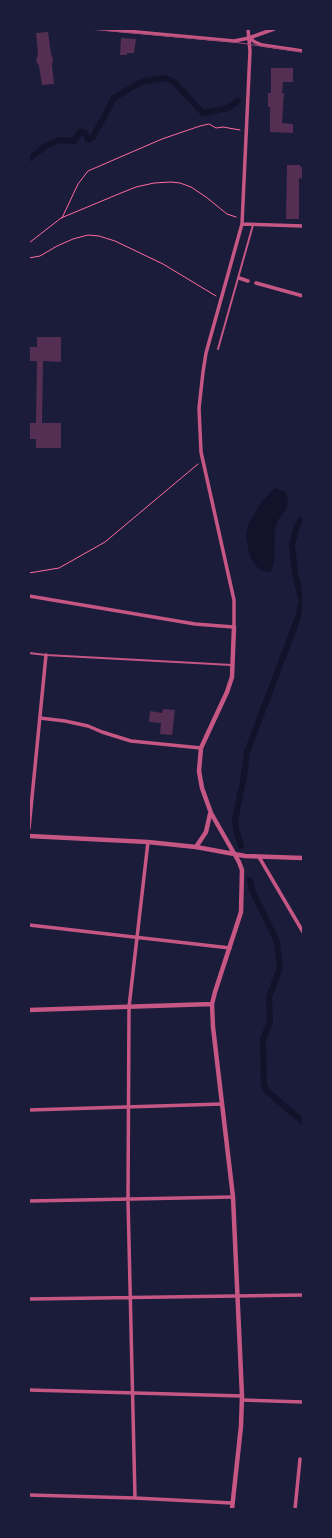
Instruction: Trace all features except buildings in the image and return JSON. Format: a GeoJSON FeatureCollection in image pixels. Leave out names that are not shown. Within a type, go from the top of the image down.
{"type":"FeatureCollection","features":[{"type":"Feature","properties":{"kind":"street"},"geometry":{"type":"LineString","coordinates":[[104,29],[234,41],[249,38],[274,29]]}},
{"type":"Feature","properties":{"kind":"street"},"geometry":{"type":"LineString","coordinates":[[232,1509],[242,1398],[238,1296],[233,1197],[212,1004],[214,992],[241,912],[242,870],[235,854],[211,813],[200,778],[199,763],[201,748],[227,692],[232,677],[234,600],[200,451],[200,402],[203,372],[208,346],[242,224],[250,51],[248,29]]}},
{"type":"Feature","properties":{"kind":"street"},"geometry":{"type":"LineString","coordinates":[[249,38],[262,45],[303,51]]}},
{"type":"Feature","properties":{"kind":"street"},"geometry":{"type":"LineString","coordinates":[[242,224],[303,226]]}},
{"type":"Feature","properties":{"kind":"street"},"geometry":{"type":"LineString","coordinates":[[239,278],[248,281]]}},
{"type":"Feature","properties":{"kind":"street"},"geometry":{"type":"LineString","coordinates":[[256,283],[303,296]]}},
{"type":"Feature","properties":{"kind":"street"},"geometry":{"type":"LineString","coordinates":[[29,596],[195,624],[234,627]]}},
{"type":"Feature","properties":{"kind":"street"},"geometry":{"type":"LineString","coordinates":[[29,828],[46,655]]}},
{"type":"Feature","properties":{"kind":"street"},"geometry":{"type":"LineString","coordinates":[[40,718],[88,726],[131,741],[201,748]]}},
{"type":"Feature","properties":{"kind":"street"},"geometry":{"type":"LineString","coordinates":[[196,846],[206,832],[211,813]]}},
{"type":"Feature","properties":{"kind":"street"},"geometry":{"type":"LineString","coordinates":[[29,836],[148,842],[196,846],[259,857],[303,858]]}},
{"type":"Feature","properties":{"kind":"street"},"geometry":{"type":"LineString","coordinates":[[135,1498],[128,1200],[129,1007],[148,842]]}},
{"type":"Feature","properties":{"kind":"street"},"geometry":{"type":"LineString","coordinates":[[259,857],[303,932]]}},
{"type":"Feature","properties":{"kind":"street"},"geometry":{"type":"LineString","coordinates":[[29,925],[230,948]]}},
{"type":"Feature","properties":{"kind":"street"},"geometry":{"type":"LineString","coordinates":[[29,1010],[212,1004]]}},
{"type":"Feature","properties":{"kind":"street"},"geometry":{"type":"LineString","coordinates":[[29,1110],[222,1104]]}},
{"type":"Feature","properties":{"kind":"street"},"geometry":{"type":"LineString","coordinates":[[29,1201],[233,1197]]}},
{"type":"Feature","properties":{"kind":"street"},"geometry":{"type":"LineString","coordinates":[[29,1299],[303,1295]]}},
{"type":"Feature","properties":{"kind":"street"},"geometry":{"type":"LineString","coordinates":[[29,1390],[242,1398],[303,1402]]}},
{"type":"Feature","properties":{"kind":"street"},"geometry":{"type":"LineString","coordinates":[[295,1509],[300,1459]]}},
{"type":"Feature","properties":{"kind":"street"},"geometry":{"type":"LineString","coordinates":[[29,1495],[232,1503]]}},
{"type":"Feature","properties":{"kind":"lane"},"geometry":{"type":"LineString","coordinates":[[218,349],[253,225]]}},
{"type":"Feature","properties":{"kind":"lane"},"geometry":{"type":"LineString","coordinates":[[29,653],[233,665]]}},
{"type":"Feature","properties":{"kind":"path"},"geometry":{"type":"LineString","coordinates":[[62,218],[78,184],[88,171],[162,139],[200,126],[209,124],[216,128],[223,127],[240,130]]}},
{"type":"Feature","properties":{"kind":"path"},"geometry":{"type":"LineString","coordinates":[[29,243],[62,218],[136,187],[154,183],[171,182],[180,183],[191,187],[227,214],[236,217]]}},
{"type":"Feature","properties":{"kind":"path"},"geometry":{"type":"LineString","coordinates":[[29,258],[40,256],[73,239],[88,235],[100,236],[115,241],[163,264],[216,296]]}},
{"type":"Feature","properties":{"kind":"path"},"geometry":{"type":"LineString","coordinates":[[29,573],[58,568],[105,542],[202,462]]}},
{"type":"Feature","properties":{"kind":"shaded area"},"geometry":{"type":"Polygon","coordinates":[[[275,488],[284,491],[287,496],[288,503],[286,509],[278,520],[275,530],[274,564],[270,572],[259,569],[250,557],[246,537],[248,525],[251,519],[263,500],[275,488]]]}},
{"type":"Feature","properties":{"kind":"waterway"},"geometry":{"type":"LineString","coordinates":[[29,159],[47,145],[59,140],[74,141],[80,132],[85,133],[88,140],[93,137],[114,98],[137,84],[145,81],[164,78],[174,82],[203,113],[228,108],[238,101]]}},
{"type":"Feature","properties":{"kind":"waterway"},"geometry":{"type":"LineString","coordinates":[[241,846],[235,820],[244,776],[247,752],[297,620],[302,602],[295,573],[292,545],[296,529],[300,521],[303,519]]}},
{"type":"Feature","properties":{"kind":"waterway"},"geometry":{"type":"LineString","coordinates":[[250,880],[252,890],[277,942],[280,968],[269,997],[270,1022],[263,1039],[264,1086],[268,1092],[303,1122]]}},
{"type":"Feature","properties":{"kind":"tram line"},"geometry":{"type":"LineString","coordinates":[[88,29],[233,42],[303,52]]}}]}
